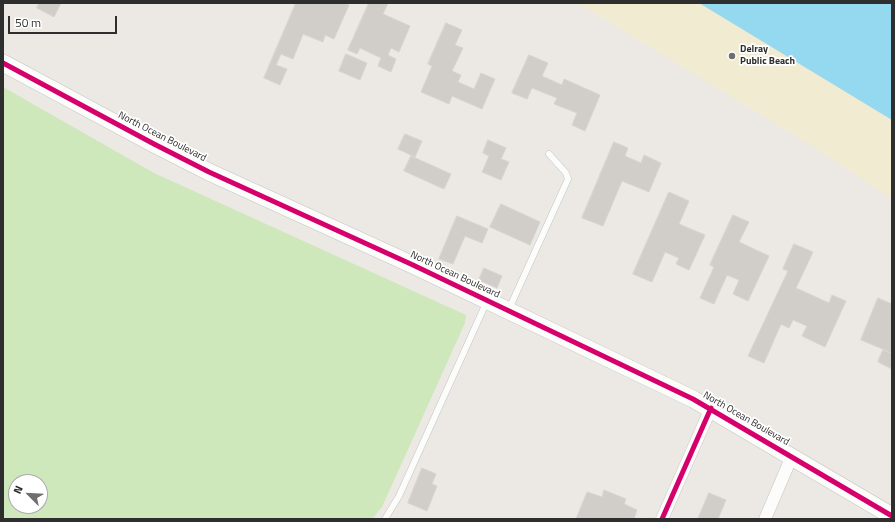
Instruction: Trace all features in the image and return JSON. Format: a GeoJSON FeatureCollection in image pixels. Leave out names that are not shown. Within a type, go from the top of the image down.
{"type":"FeatureCollection","features":[{"type":"Feature","properties":{"kind":"main road","name":"North Ocean Boulevard"},"geometry":{"type":"LineString","coordinates":[[3,63],[133,133],[202,168],[487,300],[711,408],[892,516]]}},
{"type":"Feature","properties":{"kind":"street"},"geometry":{"type":"LineString","coordinates":[[662,519],[711,408]]}},
{"type":"Feature","properties":{"kind":"street"},"geometry":{"type":"LineString","coordinates":[[765,519],[792,456]]}},
{"type":"Feature","properties":{"kind":"lane"},"geometry":{"type":"LineString","coordinates":[[508,311],[568,180],[566,173],[550,154]]}},
{"type":"Feature","properties":{"kind":"lane"},"geometry":{"type":"LineString","coordinates":[[385,519],[399,496],[487,300]]}},
{"type":"Feature","properties":{"kind":"green space"},"geometry":{"type":"Polygon","coordinates":[[[3,87],[154,173],[466,315],[465,323],[382,507],[372,519],[3,519],[3,87]]]}},
{"type":"Feature","properties":{"kind":"sand","name":"Delray Public Beach"},"geometry":{"type":"Polygon","coordinates":[[[578,3],[706,3],[892,109],[892,199],[817,149],[578,3]]]}},
{"type":"Feature","properties":{"kind":"water"},"geometry":{"type":"Polygon","coordinates":[[[699,3],[892,3],[892,120],[699,3]]]}},
{"type":"Feature","properties":{"kind":"building"},"geometry":{"type":"Polygon","coordinates":[[[39,3],[61,3],[54,17],[37,8],[39,3]]]}},
{"type":"Feature","properties":{"kind":"building"},"geometry":{"type":"Polygon","coordinates":[[[296,3],[344,3],[349,5],[334,39],[325,35],[323,42],[303,34],[293,59],[281,54],[276,65],[287,69],[280,85],[264,78],[296,3]]]}},
{"type":"Feature","properties":{"kind":"building"},"geometry":{"type":"Polygon","coordinates":[[[369,3],[388,3],[383,14],[410,26],[399,52],[391,48],[388,55],[396,59],[391,72],[378,66],[381,58],[360,48],[357,54],[348,50],[369,3]]]}},
{"type":"Feature","properties":{"kind":"building"},"geometry":{"type":"Polygon","coordinates":[[[446,23],[462,30],[455,45],[463,48],[452,71],[461,75],[458,82],[474,89],[481,73],[495,79],[482,109],[452,96],[449,104],[421,92],[432,66],[428,64],[446,23]]]}},
{"type":"Feature","properties":{"kind":"building"},"geometry":{"type":"Polygon","coordinates":[[[346,54],[367,63],[360,80],[339,71],[346,54]]]}},
{"type":"Feature","properties":{"kind":"building"},"geometry":{"type":"Polygon","coordinates":[[[529,55],[548,63],[542,76],[562,85],[564,79],[600,95],[585,131],[572,125],[577,113],[554,104],[557,98],[532,88],[527,99],[512,93],[529,55]]]}},
{"type":"Feature","properties":{"kind":"building"},"geometry":{"type":"Polygon","coordinates":[[[405,134],[422,141],[415,157],[398,149],[405,134]]]}},
{"type":"Feature","properties":{"kind":"building"},"geometry":{"type":"Polygon","coordinates":[[[488,140],[506,148],[501,159],[509,162],[501,180],[482,172],[489,156],[483,153],[488,140]]]}},
{"type":"Feature","properties":{"kind":"building"},"geometry":{"type":"Polygon","coordinates":[[[614,142],[628,148],[625,156],[641,163],[644,155],[661,163],[649,192],[622,181],[603,226],[582,218],[614,142]]]}},
{"type":"Feature","properties":{"kind":"building"},"geometry":{"type":"Polygon","coordinates":[[[411,156],[451,174],[444,189],[404,171],[411,156]]]}},
{"type":"Feature","properties":{"kind":"building"},"geometry":{"type":"Polygon","coordinates":[[[669,192],[689,201],[679,224],[705,235],[689,270],[676,264],[679,258],[665,252],[652,282],[633,274],[669,192]]]}},
{"type":"Feature","properties":{"kind":"building"},"geometry":{"type":"Polygon","coordinates":[[[501,204],[540,222],[530,245],[490,227],[501,204]]]}},
{"type":"Feature","properties":{"kind":"building"},"geometry":{"type":"Polygon","coordinates":[[[733,215],[749,222],[739,242],[769,256],[748,301],[733,294],[739,280],[727,275],[714,304],[700,298],[714,267],[710,265],[733,215]]]}},
{"type":"Feature","properties":{"kind":"building"},"geometry":{"type":"Polygon","coordinates":[[[457,216],[488,229],[482,243],[465,236],[453,264],[439,259],[457,216]]]}},
{"type":"Feature","properties":{"kind":"building"},"geometry":{"type":"Polygon","coordinates":[[[794,244],[813,252],[796,288],[829,303],[832,295],[846,301],[825,347],[802,336],[807,326],[793,320],[789,328],[781,324],[764,363],[748,356],[788,271],[783,269],[794,244]]]}},
{"type":"Feature","properties":{"kind":"building"},"geometry":{"type":"Polygon","coordinates":[[[484,268],[502,276],[497,288],[479,280],[484,268]]]}},
{"type":"Feature","properties":{"kind":"building"},"geometry":{"type":"Polygon","coordinates":[[[878,298],[892,304],[892,353],[861,340],[878,298]]]}},
{"type":"Feature","properties":{"kind":"building"},"geometry":{"type":"Polygon","coordinates":[[[883,350],[892,354],[892,369],[878,362],[883,350]]]}},
{"type":"Feature","properties":{"kind":"building"},"geometry":{"type":"Polygon","coordinates":[[[422,468],[436,474],[432,484],[437,486],[427,511],[408,503],[422,468]]]}},
{"type":"Feature","properties":{"kind":"building"},"geometry":{"type":"Polygon","coordinates":[[[604,490],[626,499],[624,504],[637,510],[634,519],[576,519],[587,492],[602,497],[604,490]]]}},
{"type":"Feature","properties":{"kind":"building"},"geometry":{"type":"Polygon","coordinates":[[[709,493],[726,500],[718,519],[698,519],[709,493]]]}},
{"type":"Feature","properties":{"kind":"cycle path"},"geometry":{"type":"LineString","coordinates":[[3,63],[209,172],[413,265],[693,399],[892,516]]}},
{"type":"Feature","properties":{"kind":"cycle path"},"geometry":{"type":"LineString","coordinates":[[662,519],[711,408]]}},
{"type":"Feature","properties":{"kind":"place","name":"Delray Public Beach"},"geometry":{"type":"Point","coordinates":[732,56]}}]}
